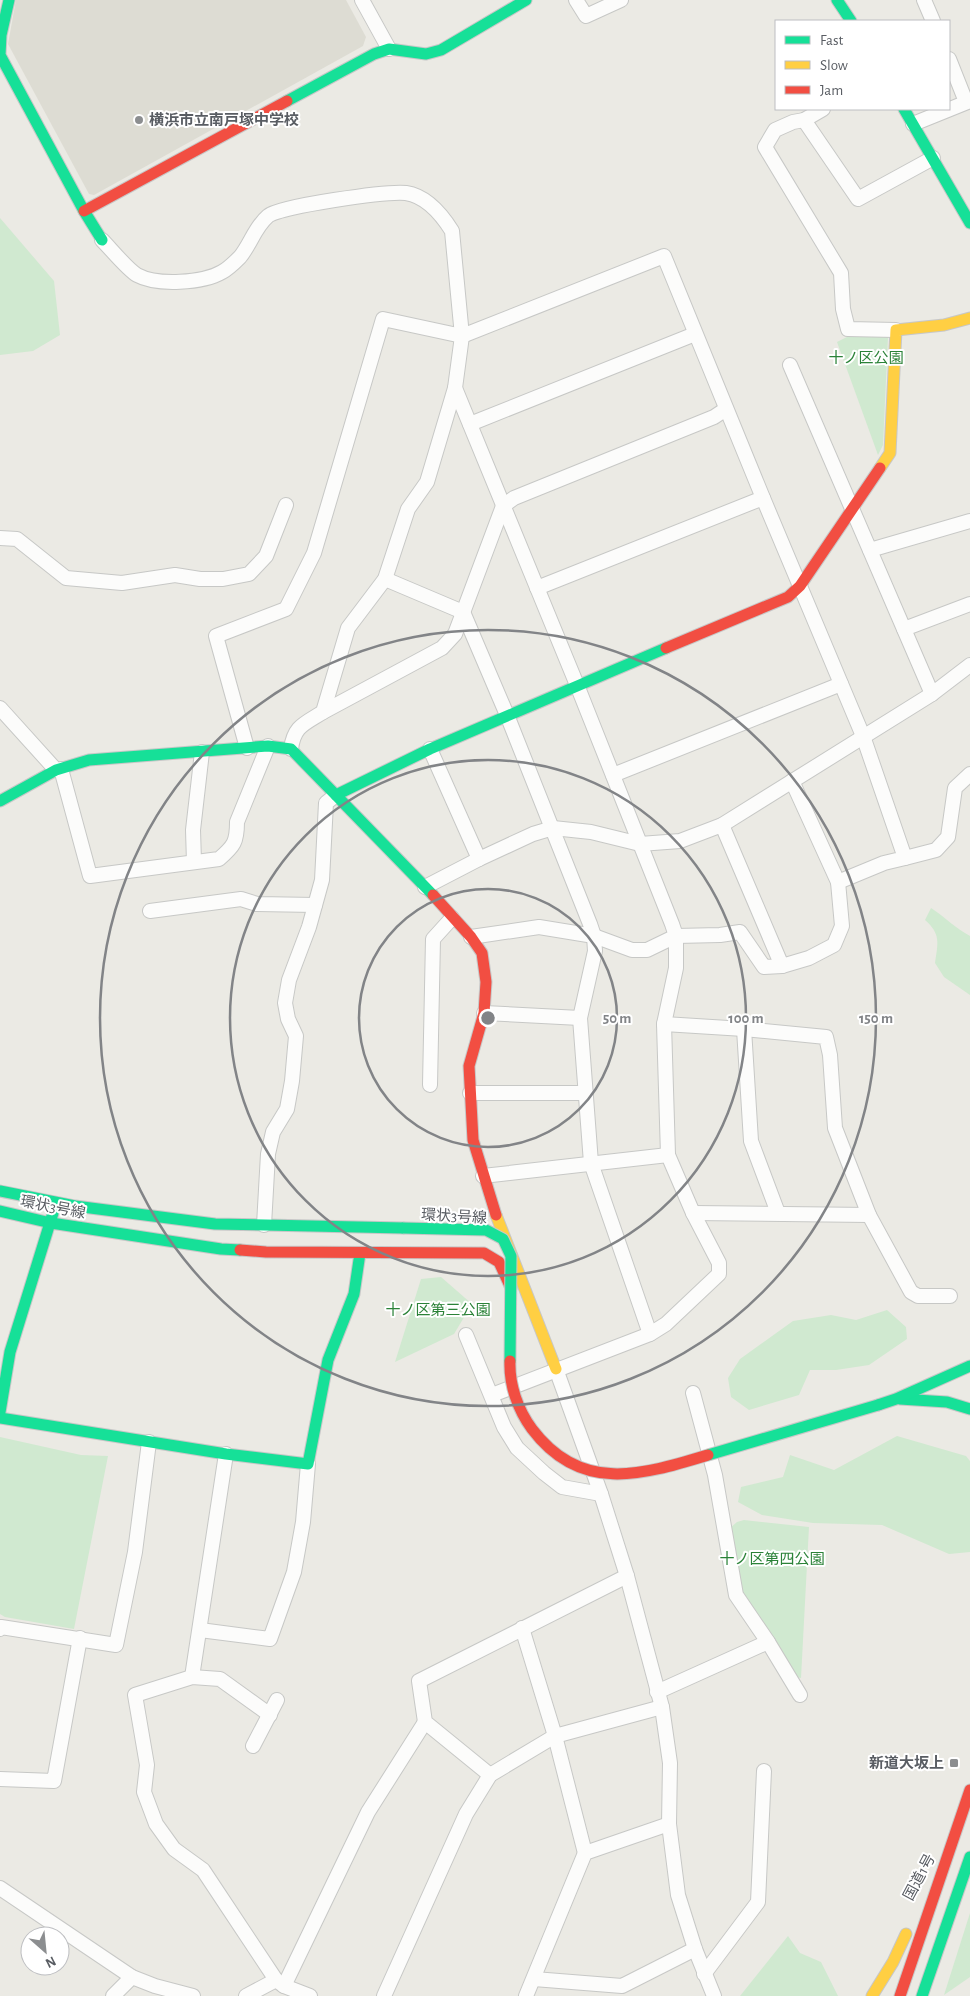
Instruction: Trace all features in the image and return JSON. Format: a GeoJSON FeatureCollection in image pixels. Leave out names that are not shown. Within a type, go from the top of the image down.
{"type":"FeatureCollection","features":[{"type":"Feature","properties":{"kind":"main road"},"geometry":{"type":"LineString","coordinates":[[9,0],[0,55],[84,212],[102,240]]}},
{"type":"Feature","properties":{"kind":"main road"},"geometry":{"type":"LineString","coordinates":[[84,212],[374,54],[389,49],[426,54],[441,50],[526,0]]}},
{"type":"Feature","properties":{"kind":"main road"},"geometry":{"type":"LineString","coordinates":[[838,0],[850,20]]}},
{"type":"Feature","properties":{"kind":"main road"},"geometry":{"type":"LineString","coordinates":[[905,110],[970,223]]}},
{"type":"Feature","properties":{"kind":"main road"},"geometry":{"type":"LineString","coordinates":[[336,795],[430,749],[507,715],[788,597],[800,586],[890,453],[896,330],[944,324],[970,318]]}},
{"type":"Feature","properties":{"kind":"main road"},"geometry":{"type":"LineString","coordinates":[[0,801],[58,769],[89,760],[268,746],[291,749],[425,887],[471,937],[482,953],[486,982],[484,1012],[469,1066],[472,1140],[483,1176],[556,1369]]}},
{"type":"Feature","properties":{"kind":"main road","name":"環状3号線"},"geometry":{"type":"LineString","coordinates":[[0,1191],[55,1202],[158,1218],[215,1224],[486,1230],[498,1234],[508,1243],[511,1256],[511,1288]]}},
{"type":"Feature","properties":{"kind":"main road"},"geometry":{"type":"LineString","coordinates":[[0,1412],[10,1352],[51,1223],[55,1202]]}},
{"type":"Feature","properties":{"kind":"main road","name":"環状3号線"},"geometry":{"type":"LineString","coordinates":[[0,1211],[51,1223],[221,1249],[266,1252],[484,1253],[499,1262],[511,1288]]}},
{"type":"Feature","properties":{"kind":"main road"},"geometry":{"type":"LineString","coordinates":[[0,1418],[226,1454],[308,1464],[328,1360],[354,1294],[360,1253]]}},
{"type":"Feature","properties":{"kind":"main road"},"geometry":{"type":"LineString","coordinates":[[511,1288],[510,1374],[525,1420],[536,1437],[553,1452],[572,1465],[599,1473],[625,1475],[657,1470],[878,1405],[896,1399],[970,1366]]}},
{"type":"Feature","properties":{"kind":"main road"},"geometry":{"type":"LineString","coordinates":[[896,1399],[948,1402],[970,1409]]}},
{"type":"Feature","properties":{"kind":"main road"},"geometry":{"type":"LineString","coordinates":[[949,1853],[970,1790]]}},
{"type":"Feature","properties":{"kind":"main road","name":"国道1号"},"geometry":{"type":"LineString","coordinates":[[872,1996],[893,1962],[949,1853]]}},
{"type":"Feature","properties":{"kind":"main road","name":"国道1号"},"geometry":{"type":"LineString","coordinates":[[900,1996],[949,1853]]}},
{"type":"Feature","properties":{"kind":"main road"},"geometry":{"type":"LineString","coordinates":[[922,1996],[970,1857]]}},
{"type":"Feature","properties":{"kind":"street"},"geometry":{"type":"LineString","coordinates":[[362,0],[389,49]]}},
{"type":"Feature","properties":{"kind":"street"},"geometry":{"type":"LineString","coordinates":[[576,0],[586,16],[621,0]]}},
{"type":"Feature","properties":{"kind":"street"},"geometry":{"type":"LineString","coordinates":[[924,0],[933,20]]}},
{"type":"Feature","properties":{"kind":"street"},"geometry":{"type":"LineString","coordinates":[[950,61],[968,102],[950,109]]}},
{"type":"Feature","properties":{"kind":"street"},"geometry":{"type":"LineString","coordinates":[[821,110],[804,120],[793,122],[775,130],[765,147],[841,273],[843,309],[848,329],[896,330]]}},
{"type":"Feature","properties":{"kind":"street"},"geometry":{"type":"LineString","coordinates":[[913,124],[948,110]]}},
{"type":"Feature","properties":{"kind":"street"},"geometry":{"type":"LineString","coordinates":[[804,120],[858,198],[933,158]]}},
{"type":"Feature","properties":{"kind":"street"},"geometry":{"type":"LineString","coordinates":[[102,240],[136,275],[158,281],[180,282],[204,278],[222,272],[240,257],[268,215],[290,207],[381,194],[407,193],[431,204],[444,218],[452,231],[462,336],[455,388],[427,482],[408,509],[385,579],[348,628],[323,712]]}},
{"type":"Feature","properties":{"kind":"street"},"geometry":{"type":"LineString","coordinates":[[247,748],[216,636],[286,609],[314,553],[383,319],[462,336],[664,256],[694,334],[863,736],[906,858]]}},
{"type":"Feature","properties":{"kind":"street"},"geometry":{"type":"LineString","coordinates":[[470,424],[694,334]]}},
{"type":"Feature","properties":{"kind":"street"},"geometry":{"type":"LineString","coordinates":[[790,365],[932,694]]}},
{"type":"Feature","properties":{"kind":"street"},"geometry":{"type":"LineString","coordinates":[[455,388],[577,685],[676,936],[676,968],[664,1024],[668,1154],[693,1213],[719,1263],[719,1274],[666,1324],[650,1334],[492,1395]]}},
{"type":"Feature","properties":{"kind":"street"},"geometry":{"type":"LineString","coordinates":[[291,749],[293,735],[299,727],[323,712],[442,648],[455,634],[502,506],[514,498],[714,417],[726,409]]}},
{"type":"Feature","properties":{"kind":"street"},"geometry":{"type":"LineString","coordinates":[[537,588],[762,498]]}},
{"type":"Feature","properties":{"kind":"street"},"geometry":{"type":"LineString","coordinates":[[0,538],[17,539],[66,578],[122,583],[175,575],[200,579],[223,579],[248,574],[266,556],[286,505]]}},
{"type":"Feature","properties":{"kind":"street"},"geometry":{"type":"LineString","coordinates":[[870,550],[970,522]]}},
{"type":"Feature","properties":{"kind":"street"},"geometry":{"type":"LineString","coordinates":[[385,579],[463,612],[507,715],[594,936],[595,951],[580,1018],[591,1163],[650,1334]]}},
{"type":"Feature","properties":{"kind":"street"},"geometry":{"type":"LineString","coordinates":[[904,629],[970,604]]}},
{"type":"Feature","properties":{"kind":"street"},"geometry":{"type":"LineString","coordinates":[[425,887],[479,859],[533,834],[552,828],[591,832],[640,844],[680,841],[722,825],[932,694],[970,665]]}},
{"type":"Feature","properties":{"kind":"street"},"geometry":{"type":"LineString","coordinates":[[613,775],[841,684]]}},
{"type":"Feature","properties":{"kind":"street"},"geometry":{"type":"LineString","coordinates":[[0,708],[58,769],[90,876],[219,859],[234,847],[237,822],[268,746]]}},
{"type":"Feature","properties":{"kind":"street"},"geometry":{"type":"LineString","coordinates":[[430,749],[479,859]]}},
{"type":"Feature","properties":{"kind":"street"},"geometry":{"type":"LineString","coordinates":[[194,862],[193,830],[202,752]]}},
{"type":"Feature","properties":{"kind":"street"},"geometry":{"type":"LineString","coordinates":[[838,882],[884,864],[936,850],[948,837],[955,788],[970,774]]}},
{"type":"Feature","properties":{"kind":"street"},"geometry":{"type":"LineString","coordinates":[[471,937],[539,927],[594,936],[632,950],[646,950],[676,936],[740,932],[764,967],[782,966],[809,958],[834,945],[842,926],[838,882],[792,781]]}},
{"type":"Feature","properties":{"kind":"street"},"geometry":{"type":"LineString","coordinates":[[264,1225],[268,1154],[272,1132],[287,1109],[292,1081],[296,1036],[288,1019],[286,1003],[289,980],[309,927],[322,880],[326,803],[336,795]]}},
{"type":"Feature","properties":{"kind":"street"},"geometry":{"type":"LineString","coordinates":[[722,825],[782,966]]}},
{"type":"Feature","properties":{"kind":"street"},"geometry":{"type":"LineString","coordinates":[[150,911],[241,899],[257,904],[315,905]]}},
{"type":"Feature","properties":{"kind":"street"},"geometry":{"type":"LineString","coordinates":[[430,1085],[433,939],[452,918]]}},
{"type":"Feature","properties":{"kind":"street"},"geometry":{"type":"LineString","coordinates":[[484,1012],[580,1018]]}},
{"type":"Feature","properties":{"kind":"street"},"geometry":{"type":"LineString","coordinates":[[664,1024],[826,1037],[830,1055],[835,1128],[868,1214],[911,1292],[918,1296],[950,1296]]}},
{"type":"Feature","properties":{"kind":"street"},"geometry":{"type":"LineString","coordinates":[[744,1029],[751,1142],[778,1213]]}},
{"type":"Feature","properties":{"kind":"street"},"geometry":{"type":"LineString","coordinates":[[470,1093],[586,1093]]}},
{"type":"Feature","properties":{"kind":"street"},"geometry":{"type":"LineString","coordinates":[[483,1176],[668,1154]]}},
{"type":"Feature","properties":{"kind":"street"},"geometry":{"type":"LineString","coordinates":[[693,1213],[868,1214]]}},
{"type":"Feature","properties":{"kind":"street"},"geometry":{"type":"LineString","coordinates":[[466,1335],[504,1427],[517,1448],[562,1487],[601,1494]]}},
{"type":"Feature","properties":{"kind":"street"},"geometry":{"type":"LineString","coordinates":[[556,1369],[601,1494],[627,1576],[662,1707],[670,1762],[669,1824],[678,1896],[695,1949],[714,1996]]}},
{"type":"Feature","properties":{"kind":"street"},"geometry":{"type":"LineString","coordinates":[[693,1393],[715,1475],[736,1595],[768,1642],[800,1695]]}},
{"type":"Feature","properties":{"kind":"street"},"geometry":{"type":"LineString","coordinates":[[0,1629],[1,1627],[116,1645],[135,1552],[149,1442]]}},
{"type":"Feature","properties":{"kind":"street"},"geometry":{"type":"LineString","coordinates":[[192,1677],[226,1454]]}},
{"type":"Feature","properties":{"kind":"street"},"geometry":{"type":"LineString","coordinates":[[200,1630],[270,1639],[294,1572],[303,1522],[308,1464]]}},
{"type":"Feature","properties":{"kind":"street"},"geometry":{"type":"LineString","coordinates":[[246,1996],[280,1983],[368,1812],[425,1722],[419,1681],[627,1576]]}},
{"type":"Feature","properties":{"kind":"street"},"geometry":{"type":"LineString","coordinates":[[522,1628],[555,1736],[585,1853],[526,1996]]}},
{"type":"Feature","properties":{"kind":"street"},"geometry":{"type":"LineString","coordinates":[[0,1779],[54,1781],[80,1638]]}},
{"type":"Feature","properties":{"kind":"street"},"geometry":{"type":"LineString","coordinates":[[657,1692],[768,1642]]}},
{"type":"Feature","properties":{"kind":"street"},"geometry":{"type":"LineString","coordinates":[[270,1715],[220,1679],[192,1677],[135,1696],[147,1765],[144,1792],[156,1824],[174,1849],[203,1870],[280,1983],[310,1996]]}},
{"type":"Feature","properties":{"kind":"street"},"geometry":{"type":"LineString","coordinates":[[253,1746],[277,1700]]}},
{"type":"Feature","properties":{"kind":"street"},"geometry":{"type":"LineString","coordinates":[[384,1996],[466,1814],[490,1775],[555,1736],[662,1707]]}},
{"type":"Feature","properties":{"kind":"street"},"geometry":{"type":"LineString","coordinates":[[425,1722],[490,1775]]}},
{"type":"Feature","properties":{"kind":"street"},"geometry":{"type":"LineString","coordinates":[[704,1974],[758,1902],[764,1771]]}},
{"type":"Feature","properties":{"kind":"street"},"geometry":{"type":"LineString","coordinates":[[585,1853],[669,1824]]}},
{"type":"Feature","properties":{"kind":"street"},"geometry":{"type":"LineString","coordinates":[[0,1888],[132,1977],[155,1986],[193,1996]]}},
{"type":"Feature","properties":{"kind":"street"},"geometry":{"type":"LineString","coordinates":[[534,1978],[622,1986],[695,1949]]}},
{"type":"Feature","properties":{"kind":"street"},"geometry":{"type":"LineString","coordinates":[[113,1996],[132,1977]]}},
{"type":"Feature","properties":{"kind":"shaded area","name":"横浜市立南戸塚中学校"},"geometry":{"type":"Polygon","coordinates":[[[16,0],[346,0],[366,37],[363,46],[94,195],[89,194],[8,44],[16,0]]]}},
{"type":"Feature","properties":{"kind":"green space"},"geometry":{"type":"Polygon","coordinates":[[[0,218],[54,281],[60,335],[33,351],[0,355],[0,218]]]}},
{"type":"Feature","properties":{"kind":"green space","name":"十ノ区公園"},"geometry":{"type":"Polygon","coordinates":[[[849,336],[888,337],[883,445],[878,455],[837,342],[849,336]]]}},
{"type":"Feature","properties":{"kind":"green space"},"geometry":{"type":"Polygon","coordinates":[[[931,908],[970,936],[970,995],[944,977],[935,963],[937,950],[936,934],[925,920],[931,908]]]}},
{"type":"Feature","properties":{"kind":"green space","name":"十ノ区第三公園"},"geometry":{"type":"Polygon","coordinates":[[[441,1277],[472,1304],[454,1334],[395,1362],[421,1279],[441,1277]]]}},
{"type":"Feature","properties":{"kind":"green space"},"geometry":{"type":"Polygon","coordinates":[[[887,1310],[906,1327],[907,1339],[869,1365],[836,1370],[810,1370],[799,1395],[749,1410],[731,1397],[728,1378],[740,1359],[793,1321],[831,1315],[856,1320],[887,1310]]]}},
{"type":"Feature","properties":{"kind":"green space"},"geometry":{"type":"Polygon","coordinates":[[[897,1436],[966,1456],[970,1461],[970,1552],[949,1554],[882,1525],[813,1523],[762,1515],[738,1502],[741,1487],[783,1477],[790,1455],[834,1470],[897,1436]]]}},
{"type":"Feature","properties":{"kind":"green space"},"geometry":{"type":"Polygon","coordinates":[[[0,1437],[81,1455],[108,1456],[74,1629],[5,1617],[0,1614],[0,1437]]]}},
{"type":"Feature","properties":{"kind":"green space","name":"十ノ区第四公園"},"geometry":{"type":"Polygon","coordinates":[[[744,1520],[809,1527],[801,1678],[790,1676],[740,1589],[730,1528],[737,1522],[744,1520]]]}},
{"type":"Feature","properties":{"kind":"green space"},"geometry":{"type":"Polygon","coordinates":[[[970,1913],[970,1977],[944,1995],[970,1913]]]}},
{"type":"Feature","properties":{"kind":"green space"},"geometry":{"type":"Polygon","coordinates":[[[788,1936],[800,1953],[821,1962],[838,1996],[740,1996],[788,1936]]]}},
{"type":"Feature","properties":{"kind":"traffic: fast"},"geometry":{"type":"LineString","coordinates":[[9,0],[1,35],[0,55],[84,211],[102,240]]}},
{"type":"Feature","properties":{"kind":"traffic: fast"},"geometry":{"type":"LineString","coordinates":[[287,101],[374,54],[389,49],[426,54],[441,50],[526,0]]}},
{"type":"Feature","properties":{"kind":"traffic: fast"},"geometry":{"type":"LineString","coordinates":[[837,0],[850,20]]}},
{"type":"Feature","properties":{"kind":"traffic: fast"},"geometry":{"type":"LineString","coordinates":[[905,110],[970,223]]}},
{"type":"Feature","properties":{"kind":"traffic: fast"},"geometry":{"type":"LineString","coordinates":[[336,795],[430,749],[666,648]]}},
{"type":"Feature","properties":{"kind":"traffic: fast"},"geometry":{"type":"LineString","coordinates":[[0,801],[56,770],[89,760],[268,746],[291,749],[433,895]]}},
{"type":"Feature","properties":{"kind":"traffic: fast"},"geometry":{"type":"LineString","coordinates":[[0,1191],[75,1206],[215,1224],[403,1228]]}},
{"type":"Feature","properties":{"kind":"traffic: fast"},"geometry":{"type":"LineString","coordinates":[[0,1211],[51,1223],[221,1249],[240,1250]]}},
{"type":"Feature","properties":{"kind":"traffic: fast"},"geometry":{"type":"LineString","coordinates":[[0,1412],[10,1352],[53,1213]]}},
{"type":"Feature","properties":{"kind":"traffic: fast"},"geometry":{"type":"LineString","coordinates":[[403,1228],[486,1230],[503,1239],[511,1256],[510,1361]]}},
{"type":"Feature","properties":{"kind":"traffic: fast"},"geometry":{"type":"LineString","coordinates":[[0,1418],[226,1454],[308,1464],[328,1360],[354,1294],[360,1253]]}},
{"type":"Feature","properties":{"kind":"traffic: fast"},"geometry":{"type":"LineString","coordinates":[[878,1405],[896,1399],[970,1366]]}},
{"type":"Feature","properties":{"kind":"traffic: fast"},"geometry":{"type":"LineString","coordinates":[[900,1399],[947,1402],[970,1409]]}},
{"type":"Feature","properties":{"kind":"traffic: fast"},"geometry":{"type":"LineString","coordinates":[[708,1455],[878,1405]]}},
{"type":"Feature","properties":{"kind":"traffic: fast"},"geometry":{"type":"LineString","coordinates":[[922,1996],[970,1857]]}},
{"type":"Feature","properties":{"kind":"traffic: slow"},"geometry":{"type":"LineString","coordinates":[[880,468],[890,453],[896,330],[944,325],[970,318]]}},
{"type":"Feature","properties":{"kind":"traffic: slow"},"geometry":{"type":"LineString","coordinates":[[496,1215],[556,1369]]}},
{"type":"Feature","properties":{"kind":"traffic: slow"},"geometry":{"type":"LineString","coordinates":[[872,1996],[893,1962],[906,1934]]}},
{"type":"Feature","properties":{"kind":"traffic: jam"},"geometry":{"type":"LineString","coordinates":[[84,211],[287,101]]}},
{"type":"Feature","properties":{"kind":"traffic: jam"},"geometry":{"type":"LineString","coordinates":[[666,648],[788,597],[800,586],[880,468]]}},
{"type":"Feature","properties":{"kind":"traffic: jam"},"geometry":{"type":"LineString","coordinates":[[433,895],[471,937],[482,953],[486,982],[484,1013],[469,1066],[473,1140],[496,1215]]}},
{"type":"Feature","properties":{"kind":"traffic: jam"},"geometry":{"type":"LineString","coordinates":[[240,1250],[266,1252],[484,1253],[499,1262],[511,1288]]}},
{"type":"Feature","properties":{"kind":"traffic: jam"},"geometry":{"type":"LineString","coordinates":[[510,1361],[513,1388],[527,1422],[551,1450],[571,1463],[592,1471],[614,1474],[636,1473],[660,1469],[708,1455]]}},
{"type":"Feature","properties":{"kind":"traffic: jam"},"geometry":{"type":"LineString","coordinates":[[900,1996],[970,1790]]}},
{"type":"Feature","properties":{"kind":"place","name":"横浜市立南戸塚中学校"},"geometry":{"type":"Point","coordinates":[139,120]}},
{"type":"Feature","properties":{"kind":"place","name":"新道大坂上"},"geometry":{"type":"Point","coordinates":[954,1763]}}]}
